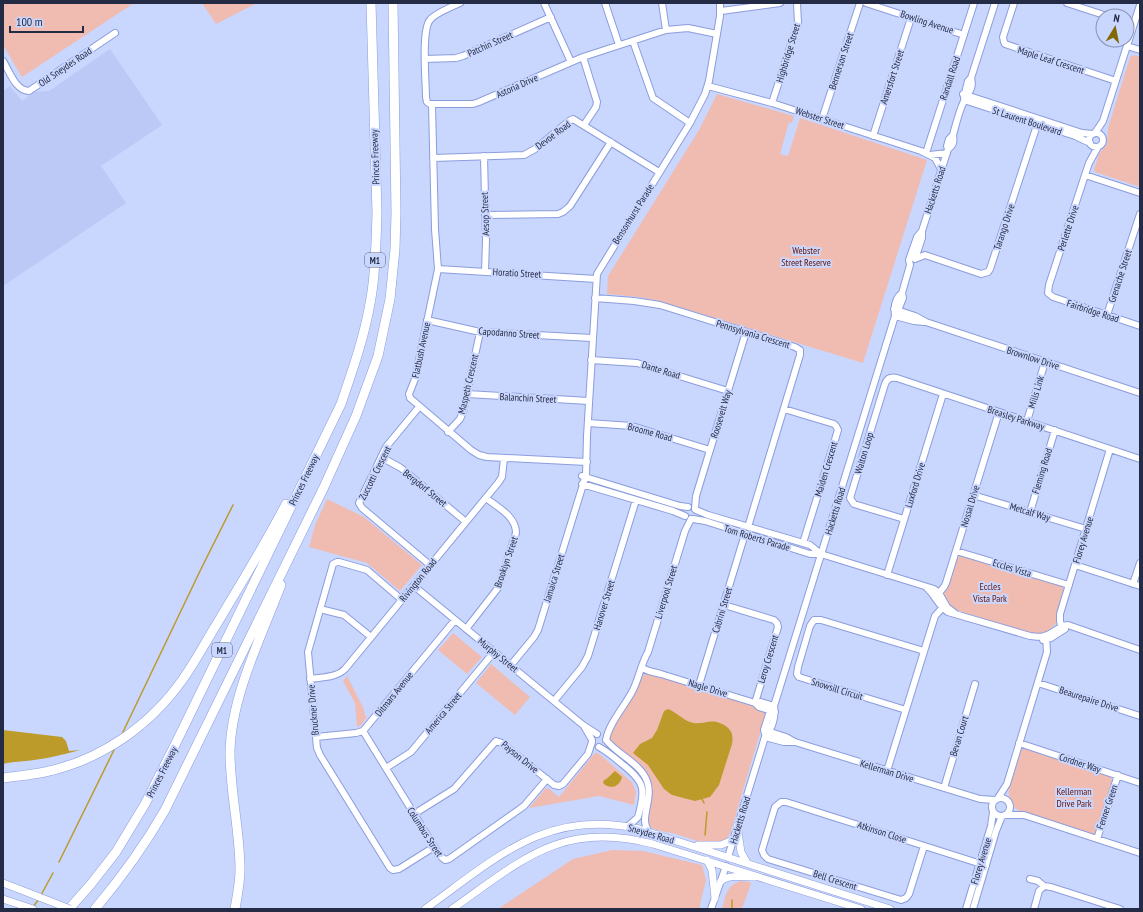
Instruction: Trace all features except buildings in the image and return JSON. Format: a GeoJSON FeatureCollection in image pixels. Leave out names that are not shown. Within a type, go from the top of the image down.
{"type":"FeatureCollection","features":[{"type":"Feature","properties":{"kind":"highway"},"geometry":{"type":"LineString","coordinates":[[366,3],[373,66]]}},
{"type":"Feature","properties":{"kind":"highway","name":"Princes Freeway"},"geometry":{"type":"LineString","coordinates":[[70,909],[116,852],[145,804],[176,745],[322,445],[341,404],[359,353],[371,298],[376,248],[377,213],[371,3]]}},
{"type":"Feature","properties":{"kind":"highway","name":"Princes Freeway"},"geometry":{"type":"LineString","coordinates":[[95,909],[131,864],[165,810],[306,523],[356,416],[378,356],[390,299],[395,249],[396,213],[393,3]]}},
{"type":"Feature","properties":{"kind":"highway"},"geometry":{"type":"LineString","coordinates":[[3,778],[45,772],[96,755],[128,735],[163,705],[184,678],[273,531],[299,479],[322,445]]}},
{"type":"Feature","properties":{"kind":"highway"},"geometry":{"type":"LineString","coordinates":[[235,909],[240,870],[231,781],[230,752],[233,722],[240,694],[252,660],[306,523]]}},
{"type":"Feature","properties":{"kind":"main road","name":"Sneydes Road"},"geometry":{"type":"LineString","coordinates":[[425,909],[505,852],[532,837],[555,829],[576,825],[601,824],[628,826],[649,832],[889,909]]}},
{"type":"Feature","properties":{"kind":"main road"},"geometry":{"type":"LineString","coordinates":[[738,826],[741,852],[747,863]]}},
{"type":"Feature","properties":{"kind":"main road","name":"Sneydes Road"},"geometry":{"type":"LineString","coordinates":[[452,909],[524,858],[550,846],[579,838],[610,836],[635,839],[707,860],[861,909]]}},
{"type":"Feature","properties":{"kind":"main road"},"geometry":{"type":"LineString","coordinates":[[686,844],[721,845],[733,840]]}},
{"type":"Feature","properties":{"kind":"main road"},"geometry":{"type":"LineString","coordinates":[[726,866],[728,857]]}},
{"type":"Feature","properties":{"kind":"main road"},"geometry":{"type":"LineString","coordinates":[[707,860],[712,870],[715,898]]}},
{"type":"Feature","properties":{"kind":"main road"},"geometry":{"type":"LineString","coordinates":[[721,881],[724,878],[730,877],[763,878]]}},
{"type":"Feature","properties":{"kind":"main road"},"geometry":{"type":"LineString","coordinates":[[3,883],[70,909]]}},
{"type":"Feature","properties":{"kind":"main road"},"geometry":{"type":"LineString","coordinates":[[4,899],[33,909]]}},
{"type":"Feature","properties":{"kind":"street"},"geometry":{"type":"LineString","coordinates":[[432,104],[427,100],[425,59],[425,43],[428,22],[431,18],[460,3]]}},
{"type":"Feature","properties":{"kind":"street"},"geometry":{"type":"LineString","coordinates":[[544,3],[571,62]]}},
{"type":"Feature","properties":{"kind":"street"},"geometry":{"type":"LineString","coordinates":[[605,3],[619,45]]}},
{"type":"Feature","properties":{"kind":"street"},"geometry":{"type":"LineString","coordinates":[[662,3],[666,30]]}},
{"type":"Feature","properties":{"kind":"street","name":"Bensonhurst Parade"},"geometry":{"type":"LineString","coordinates":[[582,484],[584,477],[588,423],[596,278],[600,266],[690,122],[708,86],[721,11],[720,3]]}},
{"type":"Feature","properties":{"kind":"street"},"geometry":{"type":"LineString","coordinates":[[721,11],[780,3]]}},
{"type":"Feature","properties":{"kind":"street","name":"Highbridge Street"},"geometry":{"type":"LineString","coordinates":[[772,103],[798,23],[797,3]]}},
{"type":"Feature","properties":{"kind":"street","name":"Bennerson Street"},"geometry":{"type":"LineString","coordinates":[[822,119],[860,3]]}},
{"type":"Feature","properties":{"kind":"street","name":"Bowling Avenue"},"geometry":{"type":"LineString","coordinates":[[866,3],[964,34]]}},
{"type":"Feature","properties":{"kind":"street","name":"Randall Road"},"geometry":{"type":"LineString","coordinates":[[928,154],[974,3]]}},
{"type":"Feature","properties":{"kind":"street","name":"Hacketts Road"},"geometry":{"type":"LineString","coordinates":[[728,857],[896,312],[903,298],[902,293],[910,265],[909,260],[915,241],[922,230],[941,169],[949,149],[947,146],[949,139],[953,135],[965,97],[972,83],[971,78],[996,3]]}},
{"type":"Feature","properties":{"kind":"street","name":"Maple Leaf Crescent"},"geometry":{"type":"LineString","coordinates":[[1014,3],[1003,37],[1005,44],[1116,81]]}},
{"type":"Feature","properties":{"kind":"street"},"geometry":{"type":"LineString","coordinates":[[1067,3],[1095,12]]}},
{"type":"Feature","properties":{"kind":"street"},"geometry":{"type":"LineString","coordinates":[[1135,22],[1140,5]]}},
{"type":"Feature","properties":{"kind":"street","name":"Patchin Street"},"geometry":{"type":"LineString","coordinates":[[425,59],[456,58],[463,56],[551,17]]}},
{"type":"Feature","properties":{"kind":"street","name":"Amersfort Street"},"geometry":{"type":"LineString","coordinates":[[873,136],[911,18]]}},
{"type":"Feature","properties":{"kind":"street","name":"Astoria Drive"},"geometry":{"type":"LineString","coordinates":[[432,104],[473,104],[480,102],[583,57],[666,30],[688,28],[717,34]]}},
{"type":"Feature","properties":{"kind":"street","name":"Old Sneydes Road"},"geometry":{"type":"LineString","coordinates":[[3,61],[18,88],[30,90],[115,33]]}},
{"type":"Feature","properties":{"kind":"street"},"geometry":{"type":"LineString","coordinates":[[633,41],[653,98],[690,122]]}},
{"type":"Feature","properties":{"kind":"street"},"geometry":{"type":"LineString","coordinates":[[1103,121],[1089,139],[1093,145],[1102,142],[1103,121],[1126,48]]}},
{"type":"Feature","properties":{"kind":"street"},"geometry":{"type":"LineString","coordinates":[[583,57],[597,102],[596,107],[584,125]]}},
{"type":"Feature","properties":{"kind":"street","name":"Webster Street"},"geometry":{"type":"LineString","coordinates":[[708,86],[772,103],[928,154],[949,149]]}},
{"type":"Feature","properties":{"kind":"street","name":"St Laurent Boulevard"},"geometry":{"type":"LineString","coordinates":[[965,97],[1038,121],[1082,133],[1094,133]]}},
{"type":"Feature","properties":{"kind":"street","name":"Flatbush Avenue"},"geometry":{"type":"LineString","coordinates":[[432,104],[438,269],[415,379],[409,394],[411,400],[475,453],[487,457],[585,462]]}},
{"type":"Feature","properties":{"kind":"street","name":"Devoe Road"},"geometry":{"type":"LineString","coordinates":[[433,158],[524,155],[535,149],[572,120],[576,120],[659,172]]}},
{"type":"Feature","properties":{"kind":"street","name":"St Laurent Boulevard"},"geometry":{"type":"LineString","coordinates":[[1038,121],[1093,145]]}},
{"type":"Feature","properties":{"kind":"street","name":"Tarango Drive"},"geometry":{"type":"LineString","coordinates":[[925,255],[981,274],[986,274],[989,271],[1038,121]]}},
{"type":"Feature","properties":{"kind":"street"},"geometry":{"type":"LineString","coordinates":[[1094,133],[1102,136]]}},
{"type":"Feature","properties":{"kind":"street"},"geometry":{"type":"LineString","coordinates":[[485,215],[558,214],[563,212],[570,206],[610,142]]}},
{"type":"Feature","properties":{"kind":"street","name":"Perlette Drive"},"geometry":{"type":"LineString","coordinates":[[1048,293],[1049,285],[1089,163],[1093,145]]}},
{"type":"Feature","properties":{"kind":"street"},"geometry":{"type":"LineString","coordinates":[[928,154],[935,158],[941,169]]}},
{"type":"Feature","properties":{"kind":"street","name":"Aesop Street"},"geometry":{"type":"LineString","coordinates":[[484,156],[486,240],[485,272]]}},
{"type":"Feature","properties":{"kind":"street"},"geometry":{"type":"LineString","coordinates":[[1085,175],[1140,193]]}},
{"type":"Feature","properties":{"kind":"street","name":"Grenache Street"},"geometry":{"type":"LineString","coordinates":[[1107,315],[1140,214]]}},
{"type":"Feature","properties":{"kind":"street","name":"Hacketts Road"},"geometry":{"type":"LineString","coordinates":[[910,265],[914,262],[922,238],[922,230]]}},
{"type":"Feature","properties":{"kind":"street"},"geometry":{"type":"LineString","coordinates":[[915,259],[925,255],[922,250],[922,238]]}},
{"type":"Feature","properties":{"kind":"street","name":"Horatio Street"},"geometry":{"type":"LineString","coordinates":[[438,269],[596,278]]}},
{"type":"Feature","properties":{"kind":"street","name":"Fairbridge Road"},"geometry":{"type":"LineString","coordinates":[[1048,293],[1053,297],[1140,326]]}},
{"type":"Feature","properties":{"kind":"street","name":"Pennsylvania Crescent"},"geometry":{"type":"LineString","coordinates":[[595,298],[660,305],[795,347],[800,350],[800,355],[748,527]]}},
{"type":"Feature","properties":{"kind":"street","name":"Brownlow Drive"},"geometry":{"type":"LineString","coordinates":[[896,312],[915,316],[926,322],[1140,393]]}},
{"type":"Feature","properties":{"kind":"street","name":"Capodanno Street"},"geometry":{"type":"LineString","coordinates":[[427,320],[480,332],[592,338]]}},
{"type":"Feature","properties":{"kind":"street","name":"Maspeth Crescent"},"geometry":{"type":"LineString","coordinates":[[448,432],[461,416],[480,332]]}},
{"type":"Feature","properties":{"kind":"street","name":"Roosevelt Way"},"geometry":{"type":"LineString","coordinates":[[692,508],[746,332]]}},
{"type":"Feature","properties":{"kind":"street","name":"Dante Road"},"geometry":{"type":"LineString","coordinates":[[591,360],[637,363],[728,391]]}},
{"type":"Feature","properties":{"kind":"street","name":"Mills Link"},"geometry":{"type":"LineString","coordinates":[[1027,421],[1045,362]]}},
{"type":"Feature","properties":{"kind":"street","name":"Breasley Parkway"},"geometry":{"type":"LineString","coordinates":[[893,377],[1140,459]]}},
{"type":"Feature","properties":{"kind":"street","name":"Walton Loop"},"geometry":{"type":"LineString","coordinates":[[893,377],[888,379],[885,384],[850,498],[854,504],[904,519]]}},
{"type":"Feature","properties":{"kind":"street","name":"Balanchin Street"},"geometry":{"type":"LineString","coordinates":[[467,394],[589,401]]}},
{"type":"Feature","properties":{"kind":"street","name":"Luxford Drive"},"geometry":{"type":"LineString","coordinates":[[887,576],[943,394]]}},
{"type":"Feature","properties":{"kind":"street","name":"Zuccotti Crescent"},"geometry":{"type":"LineString","coordinates":[[419,407],[386,447],[359,502],[360,506],[430,565]]}},
{"type":"Feature","properties":{"kind":"street","name":"Maiden Crescent"},"geometry":{"type":"LineString","coordinates":[[784,409],[834,424],[838,430],[804,543]]}},
{"type":"Feature","properties":{"kind":"street","name":"Nossal Drive"},"geometry":{"type":"LineString","coordinates":[[937,595],[945,585],[999,412]]}},
{"type":"Feature","properties":{"kind":"street","name":"Broome Road"},"geometry":{"type":"LineString","coordinates":[[588,423],[629,425],[710,450]]}},
{"type":"Feature","properties":{"kind":"street","name":"Fleming Road"},"geometry":{"type":"LineString","coordinates":[[1030,512],[1055,430]]}},
{"type":"Feature","properties":{"kind":"street","name":"Florey Avenue"},"geometry":{"type":"LineString","coordinates":[[1061,628],[1060,614],[1110,449]]}},
{"type":"Feature","properties":{"kind":"street","name":"Bergdorf Street"},"geometry":{"type":"LineString","coordinates":[[381,457],[401,468],[466,522]]}},
{"type":"Feature","properties":{"kind":"street","name":"Rivington Road"},"geometry":{"type":"LineString","coordinates":[[310,679],[333,676],[342,672],[500,480],[504,458]]}},
{"type":"Feature","properties":{"kind":"street","name":"Tom Roberts Parade"},"geometry":{"type":"LineString","coordinates":[[584,477],[680,506],[692,508],[708,515],[804,543],[812,546],[821,554]]}},
{"type":"Feature","properties":{"kind":"street","name":"Tom Roberts Parade"},"geometry":{"type":"LineString","coordinates":[[582,484],[678,513],[689,518],[705,521],[810,554],[821,554],[887,576],[934,589],[937,595]]}},
{"type":"Feature","properties":{"kind":"street","name":"Jamaica Street"},"geometry":{"type":"LineString","coordinates":[[511,665],[538,630],[582,484]]}},
{"type":"Feature","properties":{"kind":"street","name":"Metcalf Way"},"geometry":{"type":"LineString","coordinates":[[973,495],[1086,529]]}},
{"type":"Feature","properties":{"kind":"street","name":"Brooklyn Street"},"geometry":{"type":"LineString","coordinates":[[466,629],[498,588],[516,533],[513,520],[486,498]]}},
{"type":"Feature","properties":{"kind":"street","name":"Hanover Street"},"geometry":{"type":"LineString","coordinates":[[554,701],[582,668],[588,656],[636,500]]}},
{"type":"Feature","properties":{"kind":"street"},"geometry":{"type":"LineString","coordinates":[[692,508],[696,515],[689,518],[685,510],[692,508]]}},
{"type":"Feature","properties":{"kind":"street","name":"Liverpool Street"},"geometry":{"type":"LineString","coordinates":[[606,740],[610,727],[626,703],[637,682],[638,675],[644,668],[644,660],[648,652],[689,518]]}},
{"type":"Feature","properties":{"kind":"street","name":"Cabrini Street"},"geometry":{"type":"LineString","coordinates":[[699,685],[745,534]]}},
{"type":"Feature","properties":{"kind":"street","name":"Eccles Vista"},"geometry":{"type":"LineString","coordinates":[[956,551],[1069,585]]}},
{"type":"Feature","properties":{"kind":"street","name":"Bruckner Drive"},"geometry":{"type":"LineString","coordinates":[[402,600],[364,569],[337,562],[333,564],[308,652],[317,748],[390,868],[394,870],[399,869],[434,847]]}},
{"type":"Feature","properties":{"kind":"street"},"geometry":{"type":"LineString","coordinates":[[1133,584],[1140,562]]}},
{"type":"Feature","properties":{"kind":"street"},"geometry":{"type":"LineString","coordinates":[[1075,565],[1140,586]]}},
{"type":"Feature","properties":{"kind":"street","name":"Murphy Street"},"geometry":{"type":"LineString","coordinates":[[414,586],[583,725],[598,734]]}},
{"type":"Feature","properties":{"kind":"street"},"geometry":{"type":"LineString","coordinates":[[937,595],[944,606],[956,614],[1030,636],[1046,638],[1061,628],[1080,630],[1140,650]]}},
{"type":"Feature","properties":{"kind":"street","name":"Leroy Crescent"},"geometry":{"type":"LineString","coordinates":[[724,605],[774,620],[777,623],[778,627],[755,703]]}},
{"type":"Feature","properties":{"kind":"street"},"geometry":{"type":"LineString","coordinates":[[887,771],[935,616],[944,606]]}},
{"type":"Feature","properties":{"kind":"street"},"geometry":{"type":"LineString","coordinates":[[320,609],[344,616],[371,638]]}},
{"type":"Feature","properties":{"kind":"street","name":"Snowsill Circuit"},"geometry":{"type":"LineString","coordinates":[[906,710],[800,677],[797,674],[797,670],[808,632],[813,621],[820,619],[924,651]]}},
{"type":"Feature","properties":{"kind":"street","name":"Ditmars Avenue"},"geometry":{"type":"LineString","coordinates":[[363,730],[455,620]]}},
{"type":"Feature","properties":{"kind":"street"},"geometry":{"type":"LineString","coordinates":[[1046,638],[1048,650],[1007,784],[992,805],[992,810],[997,816],[1024,816],[1140,853]]}},
{"type":"Feature","properties":{"kind":"street","name":"America Street"},"geometry":{"type":"LineString","coordinates":[[386,768],[411,752],[494,652]]}},
{"type":"Feature","properties":{"kind":"street","name":"Nagle Drive"},"geometry":{"type":"LineString","coordinates":[[644,668],[755,703],[759,707],[773,710]]}},
{"type":"Feature","properties":{"kind":"street","name":"Beaurepaire Drive"},"geometry":{"type":"LineString","coordinates":[[1038,683],[1140,716]]}},
{"type":"Feature","properties":{"kind":"street","name":"Bevan Court"},"geometry":{"type":"LineString","coordinates":[[944,788],[975,684]]}},
{"type":"Feature","properties":{"kind":"street","name":"Murphy Street"},"geometry":{"type":"LineString","coordinates":[[583,725],[595,744],[632,772],[641,784],[642,798],[638,816],[628,826]]}},
{"type":"Feature","properties":{"kind":"street","name":"Liverpool Street"},"geometry":{"type":"LineString","coordinates":[[598,734],[610,727]]}},
{"type":"Feature","properties":{"kind":"street"},"geometry":{"type":"LineString","coordinates":[[316,737],[356,733],[363,730]]}},
{"type":"Feature","properties":{"kind":"street","name":"Columbus Street"},"geometry":{"type":"LineString","coordinates":[[363,730],[434,847],[445,860],[449,859],[524,806],[547,779]]}},
{"type":"Feature","properties":{"kind":"street","name":"Kellerman Drive"},"geometry":{"type":"LineString","coordinates":[[767,731],[786,737],[795,742],[980,799],[997,799]]}},
{"type":"Feature","properties":{"kind":"street"},"geometry":{"type":"LineString","coordinates":[[606,740],[604,745],[595,744],[594,736],[598,734],[603,735],[610,746],[638,768],[647,780],[649,796],[644,821],[649,832]]}},
{"type":"Feature","properties":{"kind":"street","name":"Kellerman Drive"},"geometry":{"type":"LineString","coordinates":[[765,737],[784,742],[795,742]]}},
{"type":"Feature","properties":{"kind":"street","name":"Payson Drive"},"geometry":{"type":"LineString","coordinates":[[414,814],[454,789],[496,741],[502,742],[555,786],[562,785],[595,744]]}},
{"type":"Feature","properties":{"kind":"street","name":"Cordner Way"},"geometry":{"type":"LineString","coordinates":[[1019,743],[1140,783]]}},
{"type":"Feature","properties":{"kind":"street","name":"Fenner Green"},"geometry":{"type":"LineString","coordinates":[[1097,839],[1118,775]]}},
{"type":"Feature","properties":{"kind":"street"},"geometry":{"type":"LineString","coordinates":[[1004,815],[1009,811],[1007,784]]}},
{"type":"Feature","properties":{"kind":"street","name":"Kellerman Drive"},"geometry":{"type":"LineString","coordinates":[[980,799],[992,810]]}},
{"type":"Feature","properties":{"kind":"street"},"geometry":{"type":"LineString","coordinates":[[997,799],[1004,799],[1024,816]]}},
{"type":"Feature","properties":{"kind":"street","name":"Atkinson Close"},"geometry":{"type":"LineString","coordinates":[[777,804],[786,802],[983,865]]}},
{"type":"Feature","properties":{"kind":"street","name":"Bell Crescent"},"geometry":{"type":"LineString","coordinates":[[777,804],[762,848],[766,858],[896,900],[903,900],[909,895],[924,846]]}},
{"type":"Feature","properties":{"kind":"street","name":"Florey Avenue"},"geometry":{"type":"LineString","coordinates":[[972,909],[993,820],[992,810]]}},
{"type":"Feature","properties":{"kind":"street","name":"Florey Avenue"},"geometry":{"type":"LineString","coordinates":[[966,909],[996,831],[1004,815]]}},
{"type":"Feature","properties":{"kind":"street"},"geometry":{"type":"LineString","coordinates":[[711,909],[726,866]]}},
{"type":"Feature","properties":{"kind":"street"},"geometry":{"type":"LineString","coordinates":[[1030,879],[1038,881],[1044,886],[1120,909]]}},
{"type":"Feature","properties":{"kind":"street"},"geometry":{"type":"LineString","coordinates":[[1034,909],[1040,891],[1044,886]]}},
{"type":"Feature","properties":{"kind":"shaded area"},"geometry":{"type":"Polygon","coordinates":[[[110,49],[162,125],[101,166],[126,203],[3,286],[3,91],[10,86],[22,101],[34,92],[49,91],[110,49]]]}},
{"type":"Feature","properties":{"kind":"shaded area"},"geometry":{"type":"Polygon","coordinates":[[[668,709],[690,722],[716,722],[727,727],[731,733],[732,744],[719,785],[710,797],[695,801],[672,795],[664,789],[648,765],[633,753],[640,744],[652,738],[657,730],[664,711],[668,709]]]}},
{"type":"Feature","properties":{"kind":"shaded area"},"geometry":{"type":"Polygon","coordinates":[[[3,730],[62,737],[66,741],[69,751],[80,750],[30,761],[3,764],[3,730]]]}},
{"type":"Feature","properties":{"kind":"shaded area"},"geometry":{"type":"Polygon","coordinates":[[[615,771],[622,777],[617,785],[612,787],[603,783],[604,780],[615,771]]]}},
{"type":"Feature","properties":{"kind":"green space"},"geometry":{"type":"Polygon","coordinates":[[[3,3],[134,3],[22,77],[3,45],[3,3]]]}},
{"type":"Feature","properties":{"kind":"green space"},"geometry":{"type":"Polygon","coordinates":[[[202,3],[257,3],[216,24],[202,3]]]}},
{"type":"Feature","properties":{"kind":"green space"},"geometry":{"type":"Polygon","coordinates":[[[1134,55],[1140,57],[1140,187],[1095,172],[1094,169],[1099,154],[1107,144],[1108,128],[1130,57],[1134,55]]]}},
{"type":"Feature","properties":{"kind":"green space","name":"Webster Street Reserve"},"geometry":{"type":"Polygon","coordinates":[[[717,94],[794,116],[792,123],[789,122],[780,154],[788,156],[800,118],[927,160],[863,363],[659,301],[639,297],[607,294],[608,276],[699,130],[717,94]]]}},
{"type":"Feature","properties":{"kind":"green space"},"geometry":{"type":"Polygon","coordinates":[[[327,499],[364,517],[422,565],[400,591],[367,563],[309,547],[315,525],[327,499]]]}},
{"type":"Feature","properties":{"kind":"green space","name":"Eccles Vista Park"},"geometry":{"type":"Polygon","coordinates":[[[959,556],[1061,586],[1064,593],[1057,612],[1056,623],[1048,632],[1042,634],[1032,634],[959,611],[954,608],[949,604],[944,593],[959,556]]]}},
{"type":"Feature","properties":{"kind":"green space"},"geometry":{"type":"Polygon","coordinates":[[[453,633],[482,657],[467,674],[438,650],[453,633]]]}},
{"type":"Feature","properties":{"kind":"green space"},"geometry":{"type":"Polygon","coordinates":[[[491,664],[530,697],[515,715],[476,683],[491,664]]]}},
{"type":"Feature","properties":{"kind":"green space"},"geometry":{"type":"Polygon","coordinates":[[[645,673],[650,673],[747,703],[765,713],[730,834],[724,842],[700,842],[676,834],[656,830],[647,825],[648,781],[609,741],[609,732],[624,712],[645,673]]]}},
{"type":"Feature","properties":{"kind":"green space"},"geometry":{"type":"Polygon","coordinates":[[[348,675],[348,678],[367,717],[361,725],[357,727],[355,703],[343,681],[348,675]]]}},
{"type":"Feature","properties":{"kind":"green space","name":"Kellerman Drive Park"},"geometry":{"type":"Polygon","coordinates":[[[1025,748],[1110,776],[1112,783],[1096,834],[1093,835],[1022,812],[1014,807],[1010,800],[1009,784],[1020,751],[1025,748]]]}},
{"type":"Feature","properties":{"kind":"green space"},"geometry":{"type":"Polygon","coordinates":[[[595,753],[598,753],[632,782],[636,792],[634,805],[599,796],[529,808],[545,789],[548,788],[559,797],[595,753]]]}},
{"type":"Feature","properties":{"kind":"green space"},"geometry":{"type":"Polygon","coordinates":[[[612,850],[643,851],[702,865],[706,880],[699,909],[498,909],[573,859],[612,850]]]}},
{"type":"Feature","properties":{"kind":"green space"},"geometry":{"type":"Polygon","coordinates":[[[741,881],[750,882],[751,884],[743,906],[740,909],[722,909],[729,888],[741,881]]]}},
{"type":"Feature","properties":{"kind":"waterway"},"geometry":{"type":"LineString","coordinates":[[122,734],[233,505]]}},
{"type":"Feature","properties":{"kind":"waterway"},"geometry":{"type":"LineString","coordinates":[[59,862],[114,750]]}},
{"type":"Feature","properties":{"kind":"waterway"},"geometry":{"type":"LineString","coordinates":[[702,799],[704,803]]}},
{"type":"Feature","properties":{"kind":"waterway"},"geometry":{"type":"LineString","coordinates":[[705,835],[707,812]]}},
{"type":"Feature","properties":{"kind":"waterway"},"geometry":{"type":"LineString","coordinates":[[41,895],[53,873]]}},
{"type":"Feature","properties":{"kind":"waterway"},"geometry":{"type":"LineString","coordinates":[[33,907],[39,899]]}},
{"type":"Feature","properties":{"kind":"waterway"},"geometry":{"type":"LineString","coordinates":[[732,900],[732,909]]}}]}
